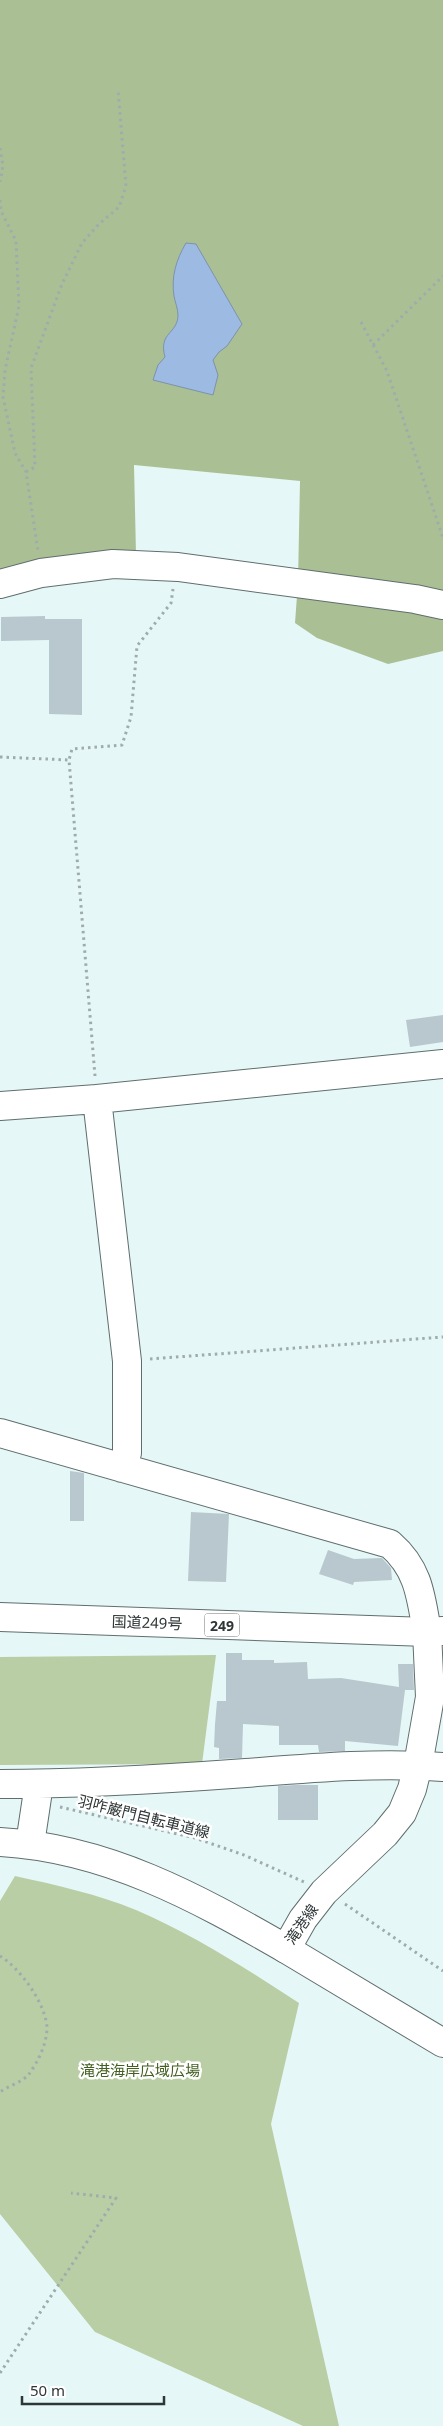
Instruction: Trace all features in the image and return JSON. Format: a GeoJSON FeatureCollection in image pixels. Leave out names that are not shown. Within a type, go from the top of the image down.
{"type":"FeatureCollection","features":[{"type":"Feature","properties":{"kind":"main road"},"geometry":{"type":"LineString","coordinates":[[0,584],[42,573],[113,564],[178,567],[415,598],[443,606]]}},
{"type":"Feature","properties":{"kind":"main road"},"geometry":{"type":"LineString","coordinates":[[0,1106],[97,1099],[443,1064]]}},
{"type":"Feature","properties":{"kind":"main road"},"geometry":{"type":"LineString","coordinates":[[97,1099],[127,1361],[128,1453],[122,1468]]}},
{"type":"Feature","properties":{"kind":"main road","name":"滝港線"},"geometry":{"type":"LineString","coordinates":[[0,1433],[390,1544],[401,1554],[419,1585],[435,1632],[430,1697],[430,1766],[412,1789],[402,1813],[385,1834],[324,1892],[303,1919],[286,1949],[216,1908],[122,1866],[30,1844],[0,1842]]}},
{"type":"Feature","properties":{"kind":"main road","name":"国道249号"},"geometry":{"type":"LineString","coordinates":[[0,1617],[435,1632]]}},
{"type":"Feature","properties":{"kind":"main road"},"geometry":{"type":"LineString","coordinates":[[0,1784],[159,1779],[303,1769],[430,1766]]}},
{"type":"Feature","properties":{"kind":"main road"},"geometry":{"type":"LineString","coordinates":[[30,1844],[39,1784]]}},
{"type":"Feature","properties":{"kind":"main road"},"geometry":{"type":"LineString","coordinates":[[286,1949],[443,2043]]}},
{"type":"Feature","properties":{"kind":"path"},"geometry":{"type":"LineString","coordinates":[[26,472],[35,467],[31,368],[62,284],[82,243],[118,207],[126,186],[118,90]]}},
{"type":"Feature","properties":{"kind":"path"},"geometry":{"type":"LineString","coordinates":[[0,148],[3,166],[0,182]]}},
{"type":"Feature","properties":{"kind":"path"},"geometry":{"type":"LineString","coordinates":[[0,200],[1,211],[16,241],[19,306],[5,370],[2,397],[15,453],[26,472],[42,573]]}},
{"type":"Feature","properties":{"kind":"path"},"geometry":{"type":"LineString","coordinates":[[373,345],[443,276]]}},
{"type":"Feature","properties":{"kind":"path"},"geometry":{"type":"LineString","coordinates":[[361,322],[387,371],[443,538]]}},
{"type":"Feature","properties":{"kind":"path"},"geometry":{"type":"LineString","coordinates":[[97,1099],[69,760],[72,749],[122,745],[131,717],[137,646],[171,603],[178,567]]}},
{"type":"Feature","properties":{"kind":"path"},"geometry":{"type":"LineString","coordinates":[[0,757],[69,760]]}},
{"type":"Feature","properties":{"kind":"path"},"geometry":{"type":"LineString","coordinates":[[127,1361],[443,1337]]}},
{"type":"Feature","properties":{"kind":"path","name":"羽咋巌門自転車道線"},"geometry":{"type":"LineString","coordinates":[[59,1807],[195,1838],[244,1855],[306,1882]]}},
{"type":"Feature","properties":{"kind":"path"},"geometry":{"type":"LineString","coordinates":[[342,1902],[443,1971]]}},
{"type":"Feature","properties":{"kind":"path"},"geometry":{"type":"LineString","coordinates":[[0,1956],[9,1961],[24,1978],[40,2003],[47,2028],[40,2056],[28,2076],[0,2092]]}},
{"type":"Feature","properties":{"kind":"path"},"geometry":{"type":"LineString","coordinates":[[0,2374],[116,2198],[71,2193]]}},
{"type":"Feature","properties":{"kind":"green space"},"geometry":{"type":"Polygon","coordinates":[[[0,0],[443,0],[443,651],[388,664],[317,638],[295,623],[298,582],[300,481],[134,465],[136,554],[0,575],[0,0]]]}},
{"type":"Feature","properties":{"kind":"green space"},"geometry":{"type":"Polygon","coordinates":[[[216,1655],[202,1764],[0,1765],[0,1657],[216,1655]]]}},
{"type":"Feature","properties":{"kind":"green space","name":"滝港海岸広域広場"},"geometry":{"type":"Polygon","coordinates":[[[15,1876],[61,1886],[136,1910],[199,1941],[299,2003],[271,2124],[339,2426],[303,2426],[95,2332],[0,2214],[0,1901],[15,1876]]]}},
{"type":"Feature","properties":{"kind":"water"},"geometry":{"type":"Polygon","coordinates":[[[186,243],[196,244],[242,324],[227,346],[213,360],[218,375],[213,395],[153,380],[158,365],[165,357],[164,343],[166,338],[177,321],[178,313],[173,289],[174,275],[179,256],[186,243]]]}},
{"type":"Feature","properties":{"kind":"building"},"geometry":{"type":"Polygon","coordinates":[[[45,616],[45,619],[82,619],[82,715],[49,714],[49,640],[1,641],[1,617],[45,616]]]}},
{"type":"Feature","properties":{"kind":"building"},"geometry":{"type":"Polygon","coordinates":[[[443,1015],[443,1042],[410,1047],[406,1020],[443,1015]]]}},
{"type":"Feature","properties":{"kind":"building"},"geometry":{"type":"Polygon","coordinates":[[[70,1471],[84,1473],[84,1521],[70,1521],[70,1471]]]}},
{"type":"Feature","properties":{"kind":"building"},"geometry":{"type":"Polygon","coordinates":[[[191,1512],[229,1514],[226,1582],[188,1581],[191,1512]]]}},
{"type":"Feature","properties":{"kind":"building"},"geometry":{"type":"Polygon","coordinates":[[[328,1550],[354,1559],[382,1558],[391,1568],[392,1580],[354,1582],[353,1585],[319,1574],[328,1550]]]}},
{"type":"Feature","properties":{"kind":"building"},"geometry":{"type":"Polygon","coordinates":[[[226,1653],[242,1653],[242,1660],[274,1660],[274,1663],[307,1662],[308,1679],[341,1678],[399,1687],[398,1664],[413,1664],[414,1690],[405,1690],[398,1746],[345,1741],[345,1751],[319,1752],[318,1745],[279,1745],[279,1726],[243,1724],[242,1758],[219,1759],[219,1748],[214,1747],[215,1724],[217,1701],[226,1701],[226,1653]]]}},
{"type":"Feature","properties":{"kind":"building"},"geometry":{"type":"Polygon","coordinates":[[[318,1785],[318,1820],[278,1820],[278,1786],[318,1785]]]}}]}
